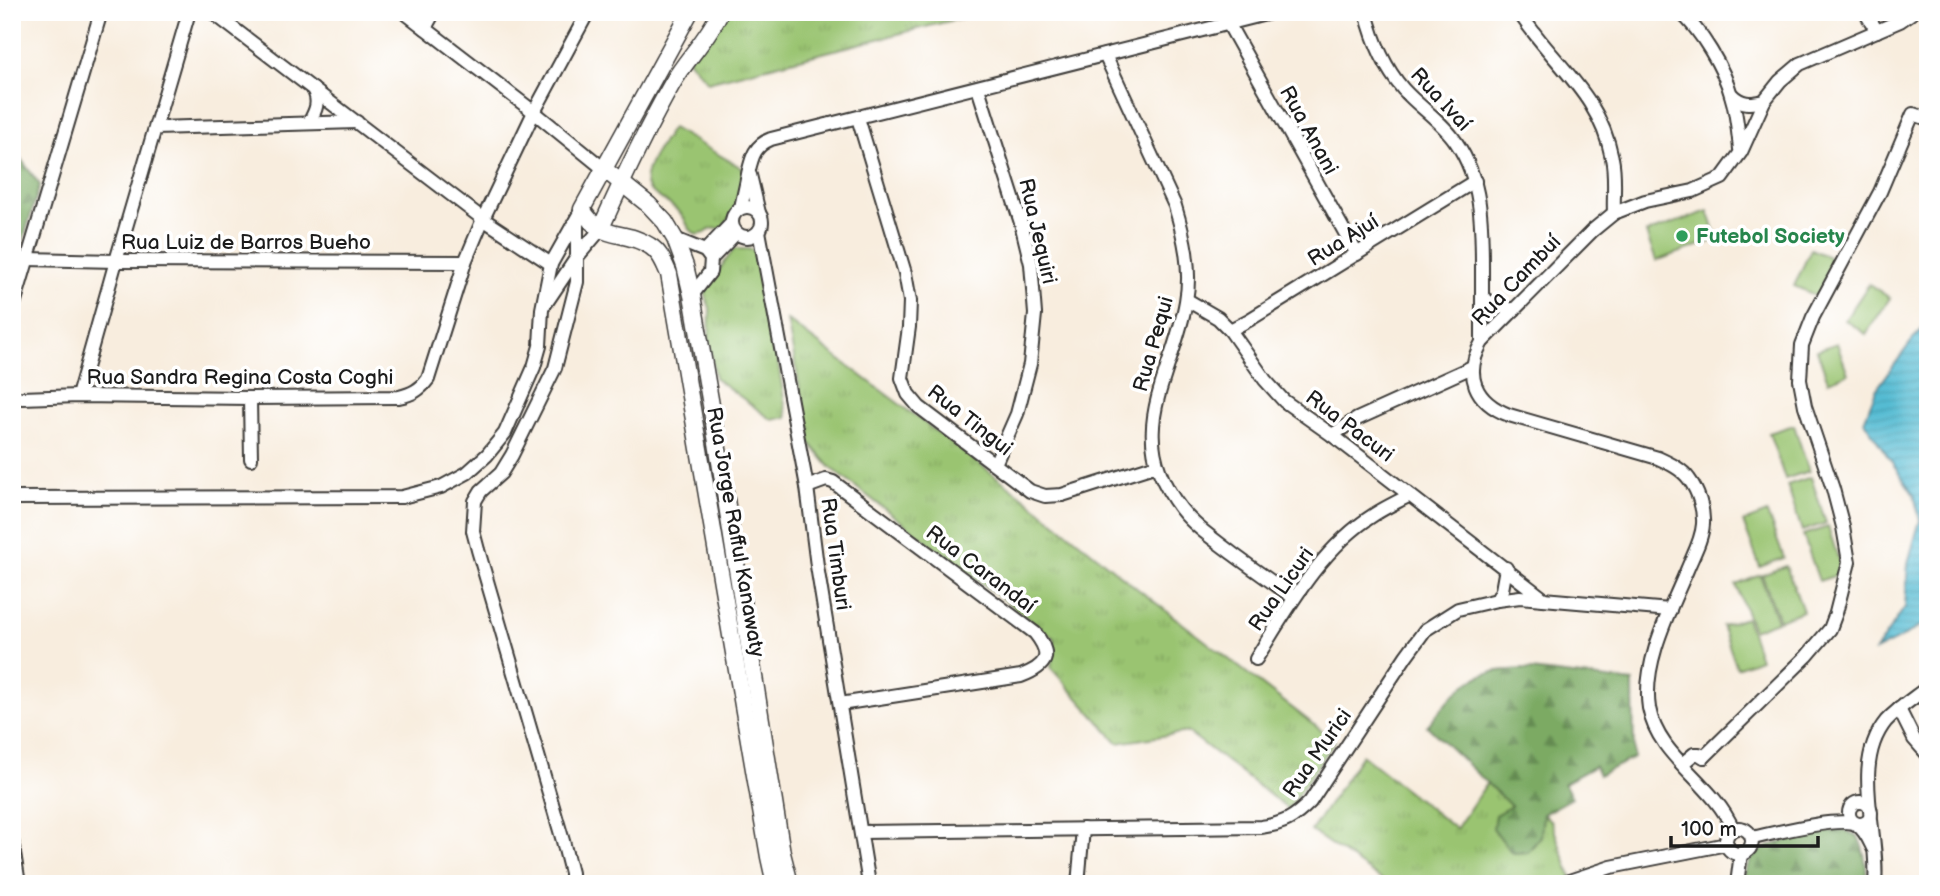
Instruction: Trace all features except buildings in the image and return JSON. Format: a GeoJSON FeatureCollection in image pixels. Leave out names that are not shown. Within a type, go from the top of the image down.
{"type":"FeatureCollection","features":[{"type":"Feature","properties":{"kind":"main road"},"geometry":{"type":"LineString","coordinates":[[690,12],[579,215],[600,230],[621,182],[673,83],[720,12]]}},
{"type":"Feature","properties":{"kind":"main road","name":"Rua Jorge Rafful Kanawaty"},"geometry":{"type":"LineString","coordinates":[[604,169],[649,205],[664,222],[675,239],[685,266],[700,343],[782,853],[790,884]]}},
{"type":"Feature","properties":{"kind":"main road","name":"Rua Jorge Rafful Kanawaty"},"geometry":{"type":"LineString","coordinates":[[600,230],[651,246],[670,274],[775,884]]}},
{"type":"Feature","properties":{"kind":"main road"},"geometry":{"type":"LineString","coordinates":[[683,345],[700,343]]}},
{"type":"Feature","properties":{"kind":"street"},"geometry":{"type":"LineString","coordinates":[[12,312],[101,12]]}},
{"type":"Feature","properties":{"kind":"street"},"geometry":{"type":"LineString","coordinates":[[78,396],[189,12]]}},
{"type":"Feature","properties":{"kind":"street"},"geometry":{"type":"LineString","coordinates":[[212,12],[483,219],[551,264]]}},
{"type":"Feature","properties":{"kind":"street"},"geometry":{"type":"LineString","coordinates":[[404,12],[604,169]]}},
{"type":"Feature","properties":{"kind":"street"},"geometry":{"type":"LineString","coordinates":[[425,29],[433,12]]}},
{"type":"Feature","properties":{"kind":"street","name":"Rua Sandra Regina Costa Coghi"},"geometry":{"type":"LineString","coordinates":[[22,398],[399,397],[412,394],[423,387],[428,379],[465,262],[483,219],[534,112],[588,12]]}},
{"type":"Feature","properties":{"kind":"street"},"geometry":{"type":"LineString","coordinates":[[741,208],[750,160],[763,142],[771,139],[1275,12]]}},
{"type":"Feature","properties":{"kind":"street","name":"Rua Ivaí"},"geometry":{"type":"LineString","coordinates":[[1366,12],[1373,38],[1388,69],[1404,90],[1441,123],[1462,152],[1475,181],[1482,231],[1482,342]]}},
{"type":"Feature","properties":{"kind":"street"},"geometry":{"type":"LineString","coordinates":[[1519,12],[1546,50],[1579,85],[1594,107],[1604,129],[1613,161],[1614,213]]}},
{"type":"Feature","properties":{"kind":"street"},"geometry":{"type":"LineString","coordinates":[[1680,12],[1701,36],[1722,73],[1731,94],[1741,152]]}},
{"type":"Feature","properties":{"kind":"street"},"geometry":{"type":"LineString","coordinates":[[1865,12],[1877,31]]}},
{"type":"Feature","properties":{"kind":"street","name":"Rua Cambuí"},"geometry":{"type":"LineString","coordinates":[[1472,367],[1482,342],[1592,231],[1614,213],[1645,201],[1693,191],[1723,178],[1741,152],[1764,101],[1780,81],[1800,64],[1900,21],[1913,12]]}},
{"type":"Feature","properties":{"kind":"street","name":"Rua Anani"},"geometry":{"type":"LineString","coordinates":[[1228,23],[1357,254]]}},
{"type":"Feature","properties":{"kind":"street","name":"Rua Pequi"},"geometry":{"type":"LineString","coordinates":[[1105,55],[1175,206],[1183,231],[1187,258],[1186,300],[1153,415],[1157,465],[1181,510],[1205,533],[1294,598]]}},
{"type":"Feature","properties":{"kind":"street"},"geometry":{"type":"LineString","coordinates":[[309,123],[318,104],[313,88]]}},
{"type":"Feature","properties":{"kind":"street","name":"Rua Jequiri"},"geometry":{"type":"LineString","coordinates":[[978,88],[1021,223],[1031,264],[1035,314],[1030,364],[1017,414],[995,464]]}},
{"type":"Feature","properties":{"kind":"street"},"geometry":{"type":"LineString","coordinates":[[1731,94],[1738,101],[1749,104],[1764,101]]}},
{"type":"Feature","properties":{"kind":"street"},"geometry":{"type":"LineString","coordinates":[[1704,757],[1807,656],[1830,629],[1836,613],[1849,562],[1833,489],[1805,406],[1800,380],[1802,345],[1813,317],[1880,192],[1913,114],[1928,120]]}},
{"type":"Feature","properties":{"kind":"street","name":"Rua Tingui"},"geometry":{"type":"LineString","coordinates":[[858,118],[905,273],[910,301],[902,378],[908,394],[919,407],[1030,491],[1045,496],[1062,495],[1157,465]]}},
{"type":"Feature","properties":{"kind":"street"},"geometry":{"type":"LineString","coordinates":[[156,128],[357,122]]}},
{"type":"Feature","properties":{"kind":"street"},"geometry":{"type":"LineString","coordinates":[[734,229],[746,237],[751,237],[759,231],[762,222],[749,172]]}},
{"type":"Feature","properties":{"kind":"street","name":"Rua Ajuí"},"geometry":{"type":"LineString","coordinates":[[1230,330],[1475,181]]}},
{"type":"Feature","properties":{"kind":"street"},"geometry":{"type":"LineString","coordinates":[[708,255],[734,229],[733,214],[741,208],[751,207],[759,213]]}},
{"type":"Feature","properties":{"kind":"street"},"geometry":{"type":"LineString","coordinates":[[571,884],[563,841],[478,551],[473,522],[475,500],[500,473],[512,455],[555,368],[577,282],[579,215]]}},
{"type":"Feature","properties":{"kind":"street"},"geometry":{"type":"LineString","coordinates":[[12,498],[402,497],[441,487],[467,473],[487,455],[505,433],[534,367],[540,346],[542,309],[551,264],[579,215]]}},
{"type":"Feature","properties":{"kind":"street"},"geometry":{"type":"LineString","coordinates":[[542,309],[577,257],[600,230]]}},
{"type":"Feature","properties":{"kind":"street","name":"Rua Timburi"},"geometry":{"type":"LineString","coordinates":[[759,231],[807,487],[817,566],[869,884]]}},
{"type":"Feature","properties":{"kind":"street"},"geometry":{"type":"LineString","coordinates":[[675,239],[708,255]]}},
{"type":"Feature","properties":{"kind":"street"},"geometry":{"type":"LineString","coordinates":[[692,295],[710,272],[708,255]]}},
{"type":"Feature","properties":{"kind":"street","name":"Rua Luiz de Barros Bueho"},"geometry":{"type":"LineString","coordinates":[[27,259],[465,262]]}},
{"type":"Feature","properties":{"kind":"street"},"geometry":{"type":"LineString","coordinates":[[1482,297],[1494,306],[1514,310]]}},
{"type":"Feature","properties":{"kind":"street","name":"Rua Pacuri"},"geometry":{"type":"LineString","coordinates":[[1186,300],[1218,318],[1230,330],[1250,362],[1284,401],[1544,599]]}},
{"type":"Feature","properties":{"kind":"street"},"geometry":{"type":"LineString","coordinates":[[1332,435],[1357,419],[1472,367],[1474,383],[1483,400],[1495,410],[1658,458],[1677,468],[1688,478],[1698,496],[1703,525],[1698,545],[1656,649],[1648,682],[1649,706],[1653,725],[1664,745],[1718,802],[1733,829]]}},
{"type":"Feature","properties":{"kind":"street"},"geometry":{"type":"LineString","coordinates":[[250,398],[251,459]]}},
{"type":"Feature","properties":{"kind":"street","name":"Rua Carandaí"},"geometry":{"type":"LineString","coordinates":[[807,487],[826,480],[833,482],[1035,633],[1046,654],[1043,664],[1021,676],[841,704]]}},
{"type":"Feature","properties":{"kind":"street","name":"Rua Licuri"},"geometry":{"type":"LineString","coordinates":[[1256,659],[1315,569],[1373,515],[1408,496]]}},
{"type":"Feature","properties":{"kind":"street"},"geometry":{"type":"LineString","coordinates":[[1497,600],[1502,590],[1506,568]]}},
{"type":"Feature","properties":{"kind":"street","name":"Rua Murici"},"geometry":{"type":"LineString","coordinates":[[862,832],[1278,825],[1297,815],[1310,802],[1425,630],[1458,609],[1520,597],[1670,610]]}},
{"type":"Feature","properties":{"kind":"street"},"geometry":{"type":"LineString","coordinates":[[1876,856],[1865,833],[1849,815],[1863,786],[1871,750],[1885,722],[1928,687]]}},
{"type":"Feature","properties":{"kind":"street"},"geometry":{"type":"LineString","coordinates":[[1899,709],[1914,739],[1928,755]]}},
{"type":"Feature","properties":{"kind":"street"},"geometry":{"type":"LineString","coordinates":[[1682,764],[1694,754],[1704,757],[1706,768],[1697,779]]}},
{"type":"Feature","properties":{"kind":"street"},"geometry":{"type":"LineString","coordinates":[[1868,768],[1876,856],[1875,884]]}},
{"type":"Feature","properties":{"kind":"street"},"geometry":{"type":"LineString","coordinates":[[1830,822],[1859,802],[1866,804],[1872,812]]}},
{"type":"Feature","properties":{"kind":"street"},"geometry":{"type":"LineString","coordinates":[[1752,838],[1830,822],[1860,825],[1867,822],[1872,812]]}},
{"type":"Feature","properties":{"kind":"street"},"geometry":{"type":"LineString","coordinates":[[1078,884],[1083,829]]}},
{"type":"Feature","properties":{"kind":"street"},"geometry":{"type":"LineString","coordinates":[[1733,829],[1744,829],[1752,838],[1748,849],[1741,853],[1730,850],[1727,844],[1727,836],[1733,829]]}},
{"type":"Feature","properties":{"kind":"street"},"geometry":{"type":"LineString","coordinates":[[12,840],[19,884]]}},
{"type":"Feature","properties":{"kind":"street"},"geometry":{"type":"LineString","coordinates":[[1560,884],[1611,867],[1727,844]]}},
{"type":"Feature","properties":{"kind":"street"},"geometry":{"type":"LineString","coordinates":[[1737,884],[1741,853]]}},
{"type":"Feature","properties":{"kind":"green space"},"geometry":{"type":"Polygon","coordinates":[[[713,12],[985,12],[708,82],[688,60],[713,12]]]}},
{"type":"Feature","properties":{"kind":"green space"},"geometry":{"type":"Polygon","coordinates":[[[672,128],[749,172],[739,203],[723,228],[711,229],[697,235],[678,211],[650,191],[646,185],[652,160],[672,128]]]}},
{"type":"Feature","properties":{"kind":"green space"},"geometry":{"type":"Polygon","coordinates":[[[12,147],[40,185],[14,270],[12,269],[12,147]]]}},
{"type":"Feature","properties":{"kind":"green space","name":"Futebol Society"},"geometry":{"type":"Polygon","coordinates":[[[1708,211],[1718,239],[1656,261],[1646,233],[1708,211]]]}},
{"type":"Feature","properties":{"kind":"green space"},"geometry":{"type":"Polygon","coordinates":[[[734,249],[760,252],[787,417],[772,420],[715,378],[709,339],[710,308],[705,295],[709,284],[734,249]]]}},
{"type":"Feature","properties":{"kind":"green space"},"geometry":{"type":"Polygon","coordinates":[[[1811,249],[1835,260],[1819,297],[1794,286],[1811,249]]]}},
{"type":"Feature","properties":{"kind":"green space"},"geometry":{"type":"Polygon","coordinates":[[[1869,284],[1890,298],[1866,334],[1845,320],[1869,284]]]}},
{"type":"Feature","properties":{"kind":"green space"},"geometry":{"type":"Polygon","coordinates":[[[787,320],[1025,498],[1335,741],[1288,809],[1188,732],[1118,743],[1051,668],[1055,639],[831,468],[810,443],[787,320]]]}},
{"type":"Feature","properties":{"kind":"green space"},"geometry":{"type":"Polygon","coordinates":[[[1837,343],[1848,374],[1828,381],[1817,350],[1837,343]]]}},
{"type":"Feature","properties":{"kind":"green space"},"geometry":{"type":"Polygon","coordinates":[[[1794,425],[1809,471],[1785,479],[1769,433],[1794,425]]]}},
{"type":"Feature","properties":{"kind":"green space"},"geometry":{"type":"Polygon","coordinates":[[[1811,477],[1826,523],[1802,531],[1787,485],[1811,477]]]}},
{"type":"Feature","properties":{"kind":"green space"},"geometry":{"type":"Polygon","coordinates":[[[1767,513],[1784,558],[1760,567],[1743,522],[1767,513]]]}},
{"type":"Feature","properties":{"kind":"green space"},"geometry":{"type":"Polygon","coordinates":[[[1828,527],[1843,573],[1819,581],[1803,535],[1828,527]]]}},
{"type":"Feature","properties":{"kind":"green space"},"geometry":{"type":"Polygon","coordinates":[[[1786,566],[1803,611],[1779,620],[1762,575],[1786,566]]]}},
{"type":"Feature","properties":{"kind":"green space"},"geometry":{"type":"Polygon","coordinates":[[[1760,575],[1777,621],[1753,630],[1736,585],[1760,575]]]}},
{"type":"Feature","properties":{"kind":"green space"},"geometry":{"type":"Polygon","coordinates":[[[1746,618],[1760,659],[1737,668],[1722,626],[1746,618]]]}},
{"type":"Feature","properties":{"kind":"green space"},"geometry":{"type":"Polygon","coordinates":[[[1522,669],[1633,682],[1634,758],[1599,775],[1595,766],[1564,783],[1572,798],[1543,814],[1541,836],[1528,852],[1512,853],[1493,828],[1495,815],[1511,806],[1427,726],[1450,698],[1470,681],[1488,673],[1522,669]]]}},
{"type":"Feature","properties":{"kind":"green space"},"geometry":{"type":"Polygon","coordinates":[[[1362,755],[1456,829],[1487,783],[1512,806],[1512,853],[1528,852],[1541,836],[1543,814],[1551,821],[1572,879],[1560,884],[1388,884],[1311,831],[1362,755]]]}},
{"type":"Feature","properties":{"kind":"green space"},"geometry":{"type":"Polygon","coordinates":[[[1842,829],[1858,836],[1867,871],[1866,884],[1742,884],[1750,861],[1764,849],[1797,838],[1842,829]]]}},
{"type":"Feature","properties":{"kind":"water"},"geometry":{"type":"Polygon","coordinates":[[[1928,323],[1928,621],[1875,651],[1905,607],[1908,563],[1920,520],[1914,495],[1864,421],[1876,390],[1928,323]]]}},
{"type":"Feature","properties":{"kind":"place","name":"Futebol Society"},"geometry":{"type":"Point","coordinates":[1682,236]}}]}
